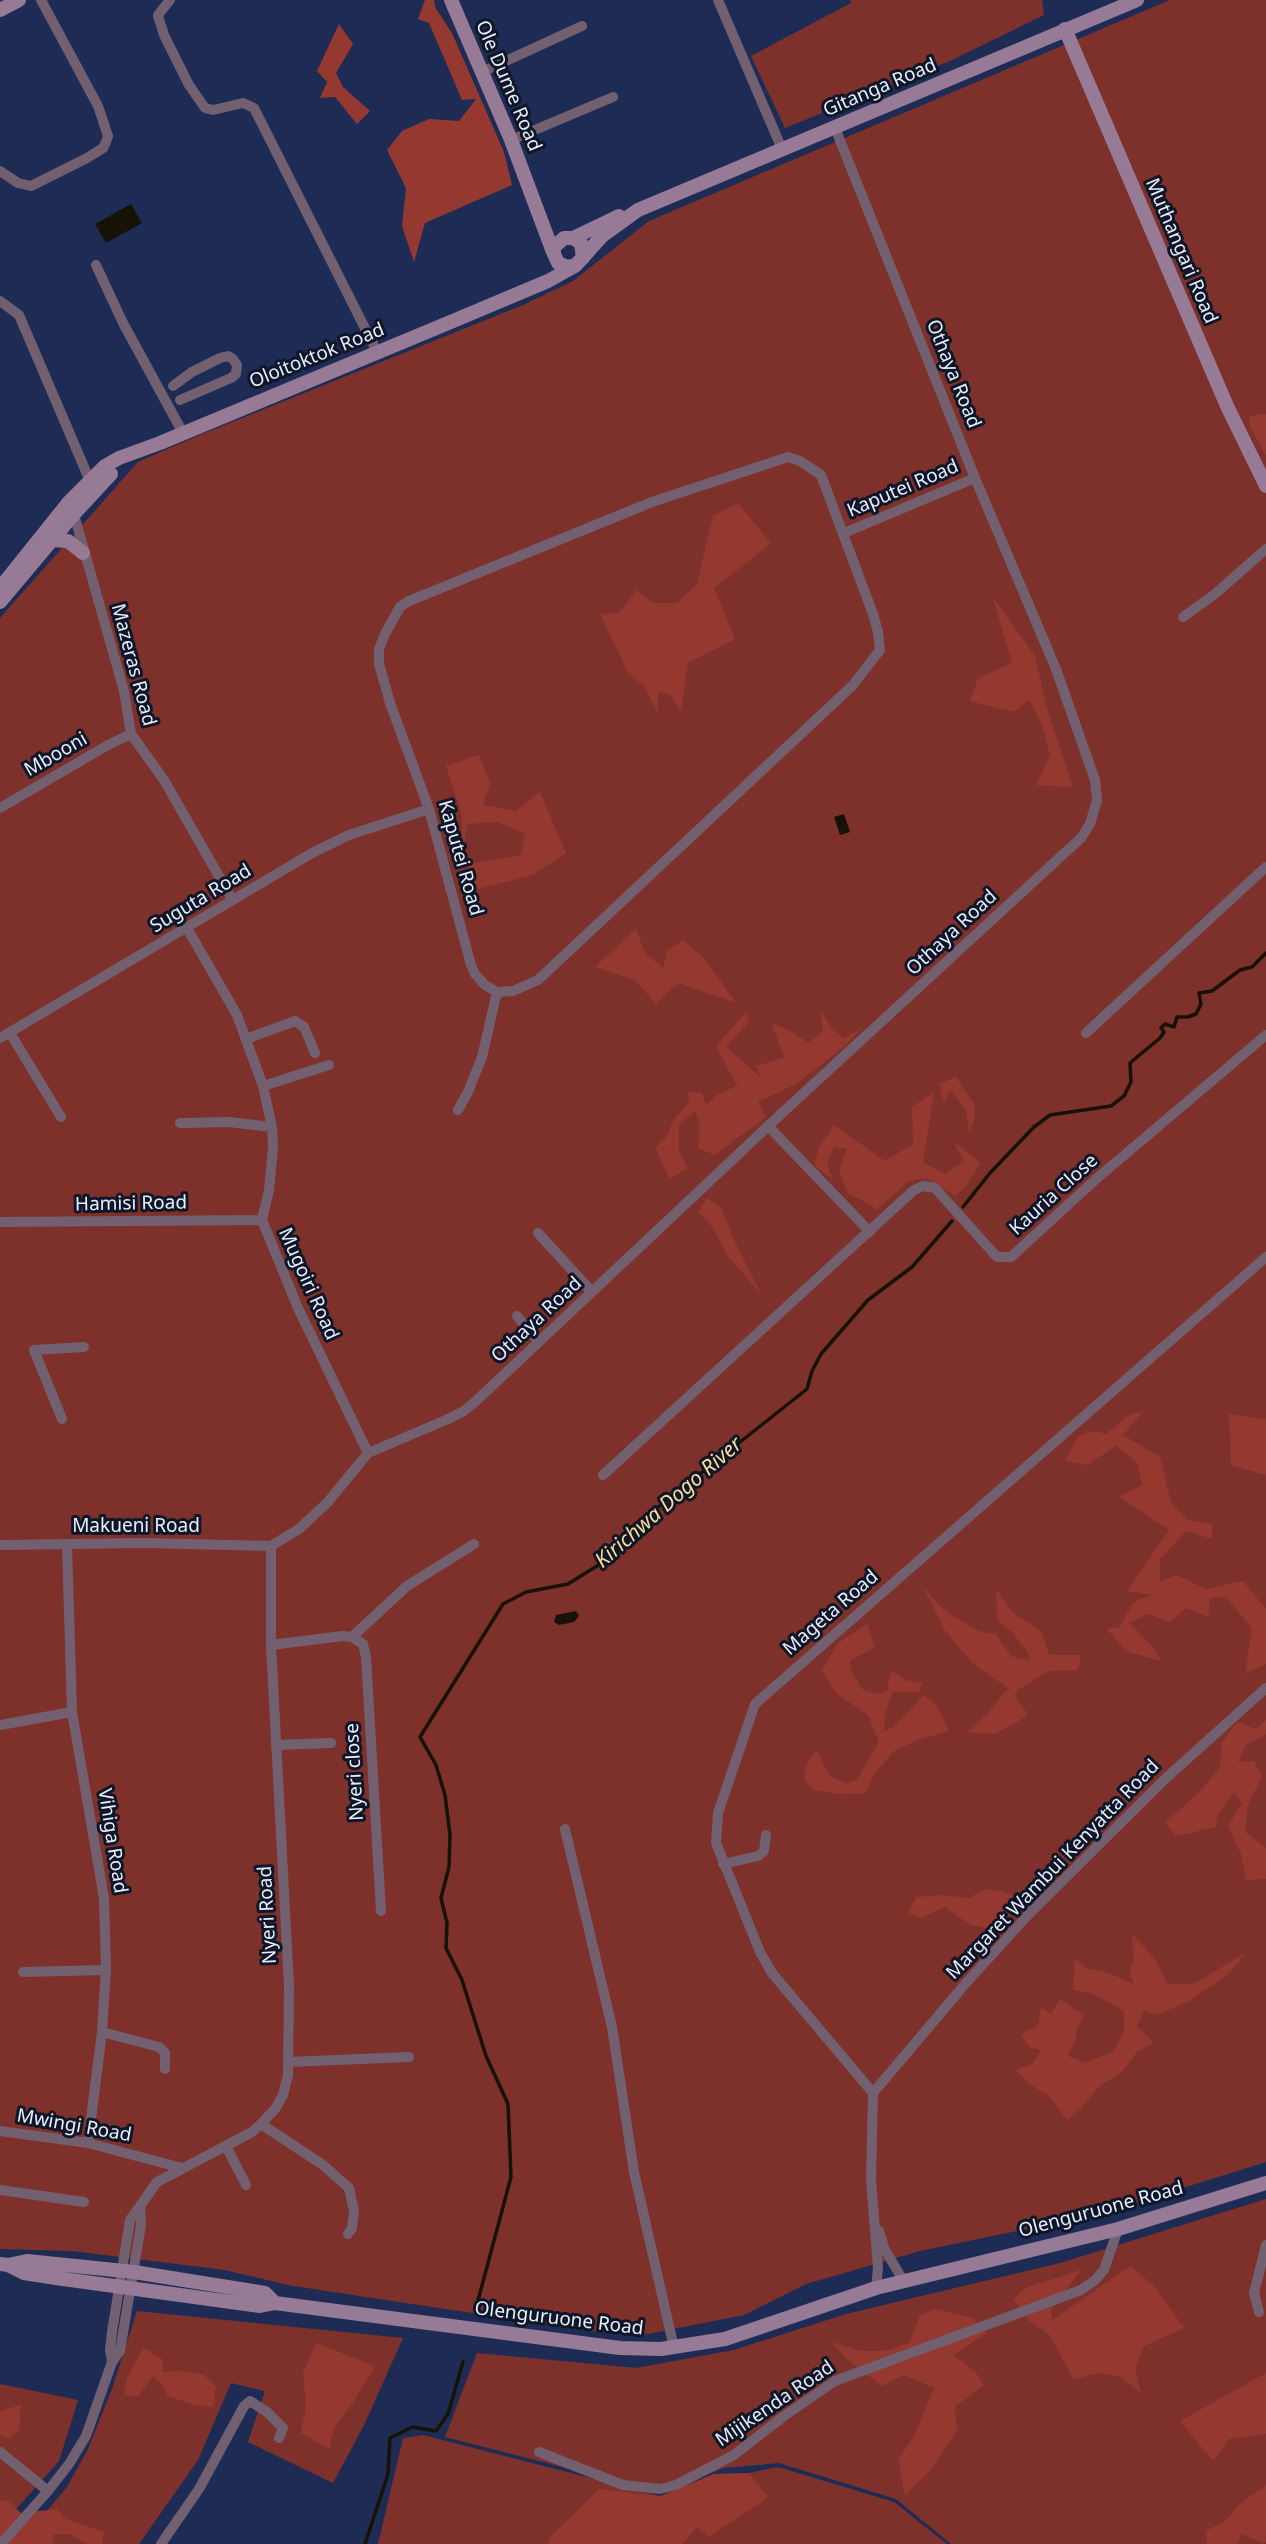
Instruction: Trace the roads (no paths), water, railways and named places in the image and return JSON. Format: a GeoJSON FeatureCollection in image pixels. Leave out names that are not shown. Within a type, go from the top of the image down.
{"type":"FeatureCollection","features":[{"type":"Feature","properties":{"kind":"main road"},"geometry":{"type":"LineString","coordinates":[[0,10],[19,0]]}},
{"type":"Feature","properties":{"kind":"main road","name":"Ole Dume Road"},"geometry":{"type":"LineString","coordinates":[[451,0],[530,187]]}},
{"type":"Feature","properties":{"kind":"main road","name":"Gitanga Road"},"geometry":{"type":"LineString","coordinates":[[516,293],[542,277],[560,240],[835,128],[1135,0]]}},
{"type":"Feature","properties":{"kind":"main road","name":"Muthangari Road"},"geometry":{"type":"LineString","coordinates":[[1065,29],[1227,406],[1266,486]]}},
{"type":"Feature","properties":{"kind":"main road"},"geometry":{"type":"LineString","coordinates":[[530,187],[546,219],[558,232],[571,237],[583,248],[580,261],[562,266],[554,253],[530,187]]}},
{"type":"Feature","properties":{"kind":"main road","name":"Gitanga Road"},"geometry":{"type":"LineString","coordinates":[[516,293],[557,276],[580,261],[602,236],[638,210]]}},
{"type":"Feature","properties":{"kind":"main road","name":"Oloitoktok Road"},"geometry":{"type":"LineString","coordinates":[[0,587],[35,542],[71,517],[90,481],[118,457],[183,433],[516,293]]}},
{"type":"Feature","properties":{"kind":"main road","name":"Oloitoktok Road"},"geometry":{"type":"LineString","coordinates":[[0,602],[71,517],[133,453]]}},
{"type":"Feature","properties":{"kind":"main road"},"geometry":{"type":"LineString","coordinates":[[35,542],[71,517]]}},
{"type":"Feature","properties":{"kind":"main road"},"geometry":{"type":"LineString","coordinates":[[52,540],[68,541],[83,553]]}},
{"type":"Feature","properties":{"kind":"main road","name":"Olenguruone Road"},"geometry":{"type":"LineString","coordinates":[[4,2265],[27,2261],[127,2280],[265,2293],[275,2303],[620,2348],[674,2348],[725,2339],[876,2288],[1118,2229],[1266,2183]]}},
{"type":"Feature","properties":{"kind":"street"},"geometry":{"type":"LineString","coordinates":[[0,171],[18,183],[31,186],[103,148],[108,136],[98,106],[41,0]]}},
{"type":"Feature","properties":{"kind":"street"},"geometry":{"type":"LineString","coordinates":[[170,0],[161,10],[159,19],[189,85],[205,108],[213,110],[247,103],[254,108],[377,352]]}},
{"type":"Feature","properties":{"kind":"street"},"geometry":{"type":"LineString","coordinates":[[718,0],[782,149]]}},
{"type":"Feature","properties":{"kind":"street"},"geometry":{"type":"LineString","coordinates":[[482,72],[582,26]]}},
{"type":"Feature","properties":{"kind":"street"},"geometry":{"type":"LineString","coordinates":[[511,140],[613,97]]}},
{"type":"Feature","properties":{"kind":"street","name":"Othaya Road"},"geometry":{"type":"LineString","coordinates":[[271,1546],[299,1529],[327,1503],[368,1453],[464,1411],[1081,838],[1090,824],[1095,808],[1095,780],[1065,693],[975,478],[835,128]]}},
{"type":"Feature","properties":{"kind":"street"},"geometry":{"type":"LineString","coordinates":[[96,265],[183,433]]}},
{"type":"Feature","properties":{"kind":"street"},"geometry":{"type":"LineString","coordinates":[[0,301],[19,315],[90,481]]}},
{"type":"Feature","properties":{"kind":"street"},"geometry":{"type":"LineString","coordinates":[[173,386],[192,372],[220,358],[228,356],[237,365],[236,374],[231,378],[180,400]]}},
{"type":"Feature","properties":{"kind":"street","name":"Kaputei Road"},"geometry":{"type":"LineString","coordinates":[[788,457],[800,461],[821,475],[878,632],[880,650],[852,686],[538,980],[513,991],[497,992],[474,974],[429,809],[390,703],[379,664],[379,649],[400,607],[639,507],[788,457]]}},
{"type":"Feature","properties":{"kind":"street","name":"Kaputei Road"},"geometry":{"type":"LineString","coordinates":[[844,533],[975,478]]}},
{"type":"Feature","properties":{"kind":"street","name":"Mazeras Road"},"geometry":{"type":"LineString","coordinates":[[71,517],[124,691],[131,734],[164,780],[232,899]]}},
{"type":"Feature","properties":{"kind":"street"},"geometry":{"type":"LineString","coordinates":[[1183,617],[1215,594],[1266,549]]}},
{"type":"Feature","properties":{"kind":"street","name":"Mbooni"},"geometry":{"type":"LineString","coordinates":[[0,808],[131,734]]}},
{"type":"Feature","properties":{"kind":"street","name":"Suguta Road"},"geometry":{"type":"LineString","coordinates":[[5,1035],[312,853],[337,841],[429,809]]}},
{"type":"Feature","properties":{"kind":"street"},"geometry":{"type":"LineString","coordinates":[[1086,1033],[1266,867]]}},
{"type":"Feature","properties":{"kind":"street","name":"Mugoiri Road"},"geometry":{"type":"LineString","coordinates":[[187,928],[237,1015],[262,1086],[272,1126],[271,1174],[262,1220],[298,1308],[368,1453]]}},
{"type":"Feature","properties":{"kind":"street"},"geometry":{"type":"LineString","coordinates":[[458,1110],[482,1057],[497,992]]}},
{"type":"Feature","properties":{"kind":"street"},"geometry":{"type":"LineString","coordinates":[[246,1040],[295,1021],[304,1027],[315,1053]]}},
{"type":"Feature","properties":{"kind":"street"},"geometry":{"type":"LineString","coordinates":[[5,1035],[61,1117]]}},
{"type":"Feature","properties":{"kind":"street","name":"Kauria Close"},"geometry":{"type":"LineString","coordinates":[[603,1475],[914,1190],[929,1186],[935,1188],[997,1257],[1011,1258],[1095,1180],[1266,1035]]}},
{"type":"Feature","properties":{"kind":"street"},"geometry":{"type":"LineString","coordinates":[[262,1086],[329,1065]]}},
{"type":"Feature","properties":{"kind":"street"},"geometry":{"type":"LineString","coordinates":[[180,1123],[229,1122],[272,1126]]}},
{"type":"Feature","properties":{"kind":"street"},"geometry":{"type":"LineString","coordinates":[[768,1126],[870,1232]]}},
{"type":"Feature","properties":{"kind":"street","name":"Hamisi Road"},"geometry":{"type":"LineString","coordinates":[[0,1222],[262,1220]]}},
{"type":"Feature","properties":{"kind":"street"},"geometry":{"type":"LineString","coordinates":[[538,1233],[592,1292]]}},
{"type":"Feature","properties":{"kind":"street","name":"Mageta Road"},"geometry":{"type":"LineString","coordinates":[[873,2093],[772,1973],[760,1952],[716,1843],[718,1812],[755,1704],[1266,1257]]}},
{"type":"Feature","properties":{"kind":"street"},"geometry":{"type":"LineString","coordinates":[[517,1316],[539,1342]]}},
{"type":"Feature","properties":{"kind":"street"},"geometry":{"type":"LineString","coordinates":[[62,1419],[34,1350],[84,1347]]}},
{"type":"Feature","properties":{"kind":"street","name":"Makueni Road"},"geometry":{"type":"LineString","coordinates":[[0,1545],[144,1543],[271,1546]]}},
{"type":"Feature","properties":{"kind":"street"},"geometry":{"type":"LineString","coordinates":[[271,1645],[352,1637],[407,1586],[474,1544]]}},
{"type":"Feature","properties":{"kind":"street","name":"Vihiga Road"},"geometry":{"type":"LineString","coordinates":[[67,1545],[72,1712],[101,1871],[106,1970],[102,2032],[88,2143]]}},
{"type":"Feature","properties":{"kind":"street","name":"Nyeri Road"},"geometry":{"type":"LineString","coordinates":[[1,2544],[69,2464],[86,2436],[112,2362],[120,2351],[130,2220],[157,2182],[226,2146],[261,2124],[283,2095],[288,2062],[289,1986],[271,1645],[271,1546]]}},
{"type":"Feature","properties":{"kind":"street","name":"Nyeri close"},"geometry":{"type":"LineString","coordinates":[[352,1637],[363,1644],[366,1657],[381,1911]]}},
{"type":"Feature","properties":{"kind":"street","name":"Margaret Wambui Kenyatta Road"},"geometry":{"type":"LineString","coordinates":[[873,2093],[966,1983],[1028,1915],[1165,1779],[1266,1688]]}},
{"type":"Feature","properties":{"kind":"street"},"geometry":{"type":"LineString","coordinates":[[0,1725],[72,1712]]}},
{"type":"Feature","properties":{"kind":"street"},"geometry":{"type":"LineString","coordinates":[[276,1745],[331,1743]]}},
{"type":"Feature","properties":{"kind":"street"},"geometry":{"type":"LineString","coordinates":[[565,1829],[612,2027],[634,2172],[674,2348]]}},
{"type":"Feature","properties":{"kind":"street"},"geometry":{"type":"LineString","coordinates":[[723,1864],[758,1856],[764,1851],[766,1835]]}},
{"type":"Feature","properties":{"kind":"street"},"geometry":{"type":"LineString","coordinates":[[23,1972],[106,1970]]}},
{"type":"Feature","properties":{"kind":"street"},"geometry":{"type":"LineString","coordinates":[[102,2032],[159,2047],[164,2053],[165,2069]]}},
{"type":"Feature","properties":{"kind":"street"},"geometry":{"type":"LineString","coordinates":[[288,2062],[409,2057]]}},
{"type":"Feature","properties":{"kind":"street"},"geometry":{"type":"LineString","coordinates":[[873,2093],[871,2140],[878,2268],[876,2288]]}},
{"type":"Feature","properties":{"kind":"street"},"geometry":{"type":"LineString","coordinates":[[261,2124],[323,2165],[349,2188],[354,2211],[352,2228],[348,2234]]}},
{"type":"Feature","properties":{"kind":"street","name":"Mwingi Road"},"geometry":{"type":"LineString","coordinates":[[0,2131],[88,2143],[182,2168]]}},
{"type":"Feature","properties":{"kind":"street"},"geometry":{"type":"LineString","coordinates":[[226,2146],[246,2185]]}},
{"type":"Feature","properties":{"kind":"street"},"geometry":{"type":"LineString","coordinates":[[0,2190],[84,2202]]}},
{"type":"Feature","properties":{"kind":"street"},"geometry":{"type":"LineString","coordinates":[[873,2212],[884,2248],[904,2282]]}},
{"type":"Feature","properties":{"kind":"street","name":"Mijikenda Road"},"geometry":{"type":"LineString","coordinates":[[539,2452],[623,2485],[660,2489],[676,2485],[734,2455],[835,2381],[1080,2290],[1104,2270],[1118,2229]]}},
{"type":"Feature","properties":{"kind":"street"},"geometry":{"type":"LineString","coordinates":[[1259,2312],[1254,2293],[1266,2245]]}},
{"type":"Feature","properties":{"kind":"street"},"geometry":{"type":"LineString","coordinates":[[161,2544],[199,2489],[244,2406],[250,2402],[267,2412],[283,2428],[279,2438]]}},
{"type":"Feature","properties":{"kind":"street"},"geometry":{"type":"LineString","coordinates":[[0,2452],[48,2491]]}},
{"type":"Feature","properties":{"kind":"waterway","name":"Kirichwa Dogo River"},"geometry":{"type":"LineString","coordinates":[[963,1207],[990,1173],[1034,1127],[1050,1115],[1111,1106],[1124,1096],[1131,1082],[1130,1063],[1160,1038],[1164,1032],[1161,1028],[1165,1024],[1174,1027],[1177,1017],[1196,1014],[1201,1004],[1199,993],[1212,991],[1240,970],[1252,967],[1266,953]]}},
{"type":"Feature","properties":{"kind":"waterway","name":"Kirichwa Dogo River"},"geometry":{"type":"LineString","coordinates":[[476,2308],[511,2177],[508,2104],[486,2056],[462,1980],[446,1948],[447,1923],[441,1898],[449,1867],[450,1835],[445,1795],[436,1765],[420,1737],[503,1604],[526,1592],[568,1584],[613,1556],[658,1507],[807,1389],[821,1354],[868,1300],[912,1267],[952,1221]]}},
{"type":"Feature","properties":{"kind":"waterway","name":"Kirichwa Dogo River"},"geometry":{"type":"LineString","coordinates":[[365,2544],[388,2474],[390,2438],[412,2427],[436,2431],[448,2414],[463,2362]]}}]}
